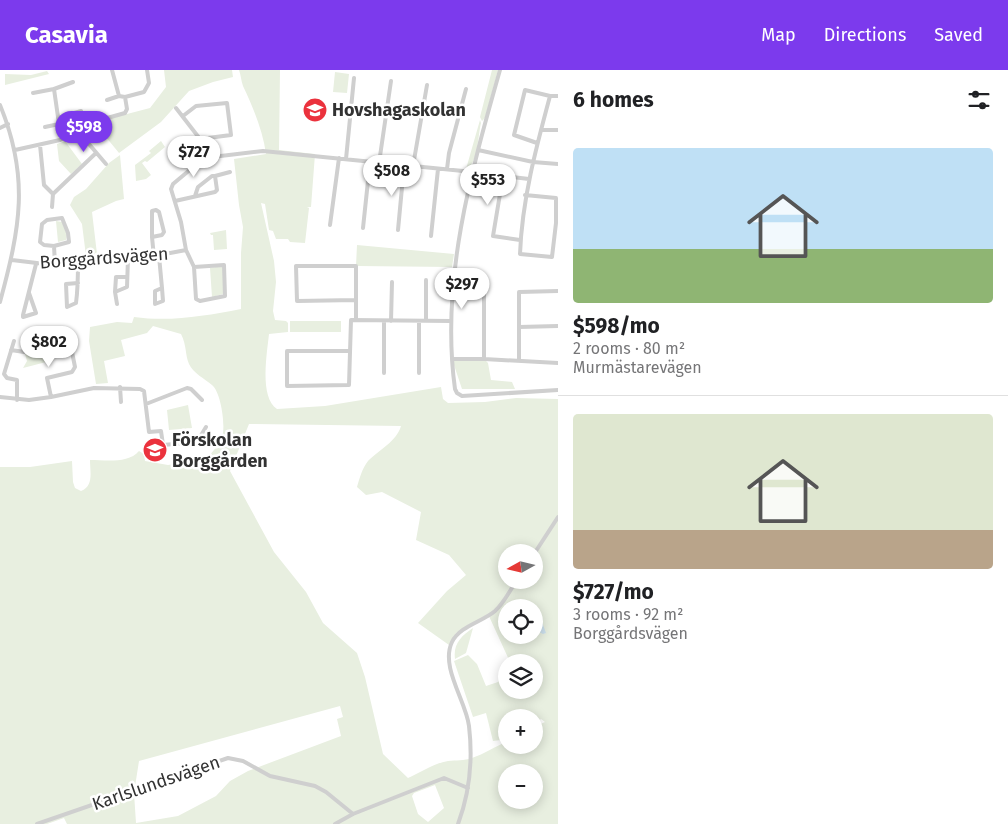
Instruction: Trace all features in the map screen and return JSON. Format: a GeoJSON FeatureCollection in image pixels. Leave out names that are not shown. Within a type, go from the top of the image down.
{"type":"FeatureCollection","features":[{"type":"Feature","properties":{"kind":"street"},"geometry":{"type":"LineString","coordinates":[[112,70],[120,96]]}},
{"type":"Feature","properties":{"kind":"street"},"geometry":{"type":"LineString","coordinates":[[107,100],[144,92],[149,83],[147,70]]}},
{"type":"Feature","properties":{"kind":"street"},"geometry":{"type":"LineString","coordinates":[[500,70],[478,150],[458,250],[451,321],[455,389],[459,395],[466,396],[558,390]]}},
{"type":"Feature","properties":{"kind":"street"},"geometry":{"type":"LineString","coordinates":[[346,159],[354,78]]}},
{"type":"Feature","properties":{"kind":"street"},"geometry":{"type":"LineString","coordinates":[[379,163],[390,81]]}},
{"type":"Feature","properties":{"kind":"street"},"geometry":{"type":"LineString","coordinates":[[33,93],[54,89],[73,82]]}},
{"type":"Feature","properties":{"kind":"street"},"geometry":{"type":"LineString","coordinates":[[414,166],[427,85]]}},
{"type":"Feature","properties":{"kind":"street"},"geometry":{"type":"LineString","coordinates":[[54,89],[59,124],[66,136]]}},
{"type":"Feature","properties":{"kind":"street"},"geometry":{"type":"LineString","coordinates":[[447,169],[449,153],[466,89]]}},
{"type":"Feature","properties":{"kind":"street"},"geometry":{"type":"LineString","coordinates":[[537,143],[514,135],[525,90],[558,96]]}},
{"type":"Feature","properties":{"kind":"street"},"geometry":{"type":"LineString","coordinates":[[525,196],[556,198],[556,223],[552,257],[520,254],[525,196],[550,96]]}},
{"type":"Feature","properties":{"kind":"street"},"geometry":{"type":"LineString","coordinates":[[15,150],[60,140],[86,124],[125,113],[125,97]]}},
{"type":"Feature","properties":{"kind":"street"},"geometry":{"type":"LineString","coordinates":[[183,116],[196,106],[227,103],[231,135],[200,139]]}},
{"type":"Feature","properties":{"kind":"street"},"geometry":{"type":"LineString","coordinates":[[0,104],[15,150],[19,209],[12,260],[2,285],[0,302]]}},
{"type":"Feature","properties":{"kind":"street"},"geometry":{"type":"LineString","coordinates":[[176,108],[200,139],[204,158],[263,151],[473,172]]}},
{"type":"Feature","properties":{"kind":"street"},"geometry":{"type":"LineString","coordinates":[[58,118],[81,111]]}},
{"type":"Feature","properties":{"kind":"street"},"geometry":{"type":"LineString","coordinates":[[0,128],[8,124]]}},
{"type":"Feature","properties":{"kind":"street"},"geometry":{"type":"LineString","coordinates":[[45,127],[59,124]]}},
{"type":"Feature","properties":{"kind":"street"},"geometry":{"type":"LineString","coordinates":[[77,130],[106,164]]}},
{"type":"Feature","properties":{"kind":"street"},"geometry":{"type":"LineString","coordinates":[[541,130],[558,130]]}},
{"type":"Feature","properties":{"kind":"street"},"geometry":{"type":"LineString","coordinates":[[40,145],[44,186],[53,194]]}},
{"type":"Feature","properties":{"kind":"street"},"geometry":{"type":"LineString","coordinates":[[478,150],[532,162],[558,164]]}},
{"type":"Feature","properties":{"kind":"street"},"geometry":{"type":"LineString","coordinates":[[52,207],[53,194],[96,153]]}},
{"type":"Feature","properties":{"kind":"street","name":"Borggårdsvägen"},"geometry":{"type":"LineString","coordinates":[[12,260],[36,264],[55,264],[103,258],[157,256],[186,250],[183,230],[171,189],[173,184],[204,158]]}},
{"type":"Feature","properties":{"kind":"street"},"geometry":{"type":"LineString","coordinates":[[330,225],[339,158]]}},
{"type":"Feature","properties":{"kind":"street"},"geometry":{"type":"LineString","coordinates":[[363,228],[370,162]]}},
{"type":"Feature","properties":{"kind":"street"},"geometry":{"type":"LineString","coordinates":[[398,230],[404,166]]}},
{"type":"Feature","properties":{"kind":"street"},"geometry":{"type":"LineString","coordinates":[[432,236],[438,169]]}},
{"type":"Feature","properties":{"kind":"street"},"geometry":{"type":"LineString","coordinates":[[195,196],[198,187],[212,176],[230,172]]}},
{"type":"Feature","properties":{"kind":"street"},"geometry":{"type":"LineString","coordinates":[[175,200],[216,192],[215,176]]}},
{"type":"Feature","properties":{"kind":"street"},"geometry":{"type":"LineString","coordinates":[[520,240],[493,236],[503,176],[529,179]]}},
{"type":"Feature","properties":{"kind":"street"},"geometry":{"type":"LineString","coordinates":[[152,237],[162,235],[164,232],[159,212],[156,210],[152,212],[152,237],[157,256],[163,301],[154,304]]}},
{"type":"Feature","properties":{"kind":"street"},"geometry":{"type":"LineString","coordinates":[[62,218],[68,233],[69,242],[54,246],[44,245],[40,242],[42,224],[47,220],[62,218]]}},
{"type":"Feature","properties":{"kind":"street"},"geometry":{"type":"LineString","coordinates":[[54,246],[55,264]]}},
{"type":"Feature","properties":{"kind":"street"},"geometry":{"type":"LineString","coordinates":[[186,250],[194,267],[197,300],[224,296],[224,265],[194,267]]}},
{"type":"Feature","properties":{"kind":"street"},"geometry":{"type":"LineString","coordinates":[[116,292],[126,288],[128,258]]}},
{"type":"Feature","properties":{"kind":"street"},"geometry":{"type":"LineString","coordinates":[[78,261],[78,283],[76,303],[67,307],[66,284],[78,283]]}},
{"type":"Feature","properties":{"kind":"street"},"geometry":{"type":"LineString","coordinates":[[29,293],[36,314],[24,317],[23,315],[36,264]]}},
{"type":"Feature","properties":{"kind":"street"},"geometry":{"type":"LineString","coordinates":[[356,300],[297,301],[296,266],[356,266],[356,300],[356,320]]}},
{"type":"Feature","properties":{"kind":"street"},"geometry":{"type":"LineString","coordinates":[[117,304],[116,277],[127,277]]}},
{"type":"Feature","properties":{"kind":"street"},"geometry":{"type":"LineString","coordinates":[[426,280],[426,321]]}},
{"type":"Feature","properties":{"kind":"street"},"geometry":{"type":"LineString","coordinates":[[391,321],[392,282]]}},
{"type":"Feature","properties":{"kind":"street"},"geometry":{"type":"LineString","coordinates":[[152,310],[155,291],[162,288]]}},
{"type":"Feature","properties":{"kind":"street"},"geometry":{"type":"LineString","coordinates":[[484,290],[484,359]]}},
{"type":"Feature","properties":{"kind":"street"},"geometry":{"type":"LineString","coordinates":[[520,361],[519,292],[558,291]]}},
{"type":"Feature","properties":{"kind":"street"},"geometry":{"type":"LineString","coordinates":[[350,351],[287,351],[287,386],[349,385],[350,351],[350,320],[451,321]]}},
{"type":"Feature","properties":{"kind":"street"},"geometry":{"type":"LineString","coordinates":[[384,321],[384,373]]}},
{"type":"Feature","properties":{"kind":"street"},"geometry":{"type":"LineString","coordinates":[[419,321],[419,373]]}},
{"type":"Feature","properties":{"kind":"street"},"geometry":{"type":"LineString","coordinates":[[519,327],[558,326]]}},
{"type":"Feature","properties":{"kind":"street"},"geometry":{"type":"LineString","coordinates":[[14,341],[4,374],[7,378],[17,380],[17,400]]}},
{"type":"Feature","properties":{"kind":"street"},"geometry":{"type":"LineString","coordinates":[[50,346],[70,342],[75,367],[72,372],[47,378],[51,397]]}},
{"type":"Feature","properties":{"kind":"street"},"geometry":{"type":"LineString","coordinates":[[12,350],[24,352],[36,349]]}},
{"type":"Feature","properties":{"kind":"street"},"geometry":{"type":"LineString","coordinates":[[452,359],[558,363]]}},
{"type":"Feature","properties":{"kind":"street"},"geometry":{"type":"LineString","coordinates":[[120,387],[121,402]]}},
{"type":"Feature","properties":{"kind":"street"},"geometry":{"type":"LineString","coordinates":[[0,397],[17,400],[51,397],[94,388],[120,387],[143,390],[149,432],[162,431],[164,455]]}},
{"type":"Feature","properties":{"kind":"street"},"geometry":{"type":"LineString","coordinates":[[146,404],[187,388],[191,389],[202,400]]}},
{"type":"Feature","properties":{"kind":"street"},"geometry":{"type":"LineString","coordinates":[[163,445],[197,442],[206,427]]}},
{"type":"Feature","properties":{"kind":"street"},"geometry":{"type":"LineString","coordinates":[[540,544],[558,517]]}},
{"type":"Feature","properties":{"kind":"street"},"geometry":{"type":"LineString","coordinates":[[458,824],[465,805],[472,762],[469,726],[452,673],[449,652],[454,639],[498,608],[511,589]]}},
{"type":"Feature","properties":{"kind":"street","name":"Karlslundsvägen"},"geometry":{"type":"LineString","coordinates":[[37,824],[228,758],[243,761],[270,776],[315,786],[326,792],[354,814]]}},
{"type":"Feature","properties":{"kind":"street"},"geometry":{"type":"LineString","coordinates":[[335,824],[354,814],[364,812],[444,778],[467,787]]}},
{"type":"Feature","properties":{"kind":"green space"},"geometry":{"type":"Polygon","coordinates":[[[164,70],[232,70],[233,77],[189,91],[161,122],[119,153],[101,131],[105,132],[111,129],[108,119],[150,108],[166,87],[164,70]]]}},
{"type":"Feature","properties":{"kind":"green space"},"geometry":{"type":"Polygon","coordinates":[[[239,70],[280,70],[279,150],[315,154],[311,207],[307,207],[309,208],[305,243],[290,242],[288,239],[276,239],[273,231],[269,230],[265,204],[261,203],[274,261],[276,282],[273,311],[275,320],[288,323],[288,332],[269,334],[266,385],[271,403],[277,409],[325,406],[441,387],[443,399],[448,403],[485,402],[516,398],[558,399],[558,824],[67,824],[64,818],[47,824],[0,824],[0,467],[30,467],[72,461],[73,482],[75,488],[81,491],[90,482],[90,460],[123,460],[139,451],[144,454],[145,461],[168,465],[206,459],[219,443],[222,437],[223,426],[222,410],[218,395],[212,385],[191,367],[181,334],[153,326],[147,333],[121,340],[125,356],[104,361],[108,383],[96,384],[89,341],[90,327],[117,322],[132,323],[134,317],[174,319],[241,309],[243,227],[234,159],[266,154],[260,128],[243,86],[239,70]],[[249,424],[230,471],[274,552],[306,592],[323,623],[357,653],[365,677],[383,754],[408,778],[443,762],[466,760],[498,746],[498,754],[543,754],[543,723],[545,722],[543,720],[543,709],[498,709],[498,740],[493,741],[486,713],[473,717],[454,661],[468,655],[477,664],[486,686],[498,682],[498,699],[543,699],[543,654],[506,654],[502,644],[543,644],[543,599],[498,599],[498,636],[488,614],[456,633],[449,645],[418,623],[447,591],[466,575],[449,555],[416,540],[421,512],[382,492],[366,495],[357,487],[368,461],[392,441],[401,426],[249,424]],[[340,706],[139,761],[134,793],[136,823],[178,816],[216,796],[230,781],[248,771],[341,736],[337,719],[343,717],[340,706]],[[435,785],[414,793],[412,796],[418,814],[428,822],[444,808],[435,785]]]}},
{"type":"Feature","properties":{"kind":"green space"},"geometry":{"type":"Polygon","coordinates":[[[492,70],[498,70],[485,118],[482,121],[480,117],[492,70]]]}},
{"type":"Feature","properties":{"kind":"green space"},"geometry":{"type":"Polygon","coordinates":[[[47,71],[49,74],[5,85],[5,74],[31,75],[47,71]]]}},
{"type":"Feature","properties":{"kind":"green space"},"geometry":{"type":"Polygon","coordinates":[[[335,72],[349,74],[347,93],[333,92],[335,72]]]}},
{"type":"Feature","properties":{"kind":"green space"},"geometry":{"type":"Polygon","coordinates":[[[480,120],[475,156],[473,162],[466,169],[480,120]]]}},
{"type":"Feature","properties":{"kind":"green space"},"geometry":{"type":"Polygon","coordinates":[[[65,141],[82,164],[71,174],[59,161],[57,144],[65,141]]]}},
{"type":"Feature","properties":{"kind":"green space"},"geometry":{"type":"Polygon","coordinates":[[[161,141],[165,147],[147,162],[142,163],[151,175],[146,179],[136,181],[135,165],[151,153],[149,151],[161,141]]]}},
{"type":"Feature","properties":{"kind":"green space"},"geometry":{"type":"Polygon","coordinates":[[[120,155],[124,199],[92,212],[97,254],[86,256],[82,224],[70,205],[74,197],[86,189],[109,163],[120,155]]]}},
{"type":"Feature","properties":{"kind":"green space"},"geometry":{"type":"Polygon","coordinates":[[[56,221],[62,222],[67,235],[66,240],[58,242],[56,221]]]}},
{"type":"Feature","properties":{"kind":"green space"},"geometry":{"type":"Polygon","coordinates":[[[226,230],[227,249],[214,250],[213,235],[210,233],[226,230]]]}},
{"type":"Feature","properties":{"kind":"green space"},"geometry":{"type":"Polygon","coordinates":[[[357,245],[454,254],[452,267],[356,266],[357,245]]]}},
{"type":"Feature","properties":{"kind":"green space"},"geometry":{"type":"Polygon","coordinates":[[[221,266],[224,268],[223,294],[212,297],[210,268],[221,266]]]}},
{"type":"Feature","properties":{"kind":"green space"},"geometry":{"type":"Polygon","coordinates":[[[290,321],[341,321],[341,332],[290,332],[290,321]]]}},
{"type":"Feature","properties":{"kind":"green space"},"geometry":{"type":"Polygon","coordinates":[[[50,346],[54,360],[23,368],[27,361],[25,354],[50,346]]]}},
{"type":"Feature","properties":{"kind":"green space"},"geometry":{"type":"Polygon","coordinates":[[[452,359],[484,359],[488,363],[491,380],[512,382],[515,389],[462,389],[452,359]]]}},
{"type":"Feature","properties":{"kind":"green space"},"geometry":{"type":"Polygon","coordinates":[[[188,405],[192,428],[169,430],[167,410],[188,405]]]}},
{"type":"Feature","properties":{"kind":"green space"},"geometry":{"type":"Polygon","coordinates":[[[473,628],[466,653],[455,659],[455,649],[459,641],[473,628]]]}},
{"type":"Feature","properties":{"kind":"place","name":"Hovshagaskolan"},"geometry":{"type":"Point","coordinates":[315,110]}},
{"type":"Feature","properties":{"kind":"place","name":"Förskolan Borggården"},"geometry":{"type":"Point","coordinates":[155,450]}}]}
